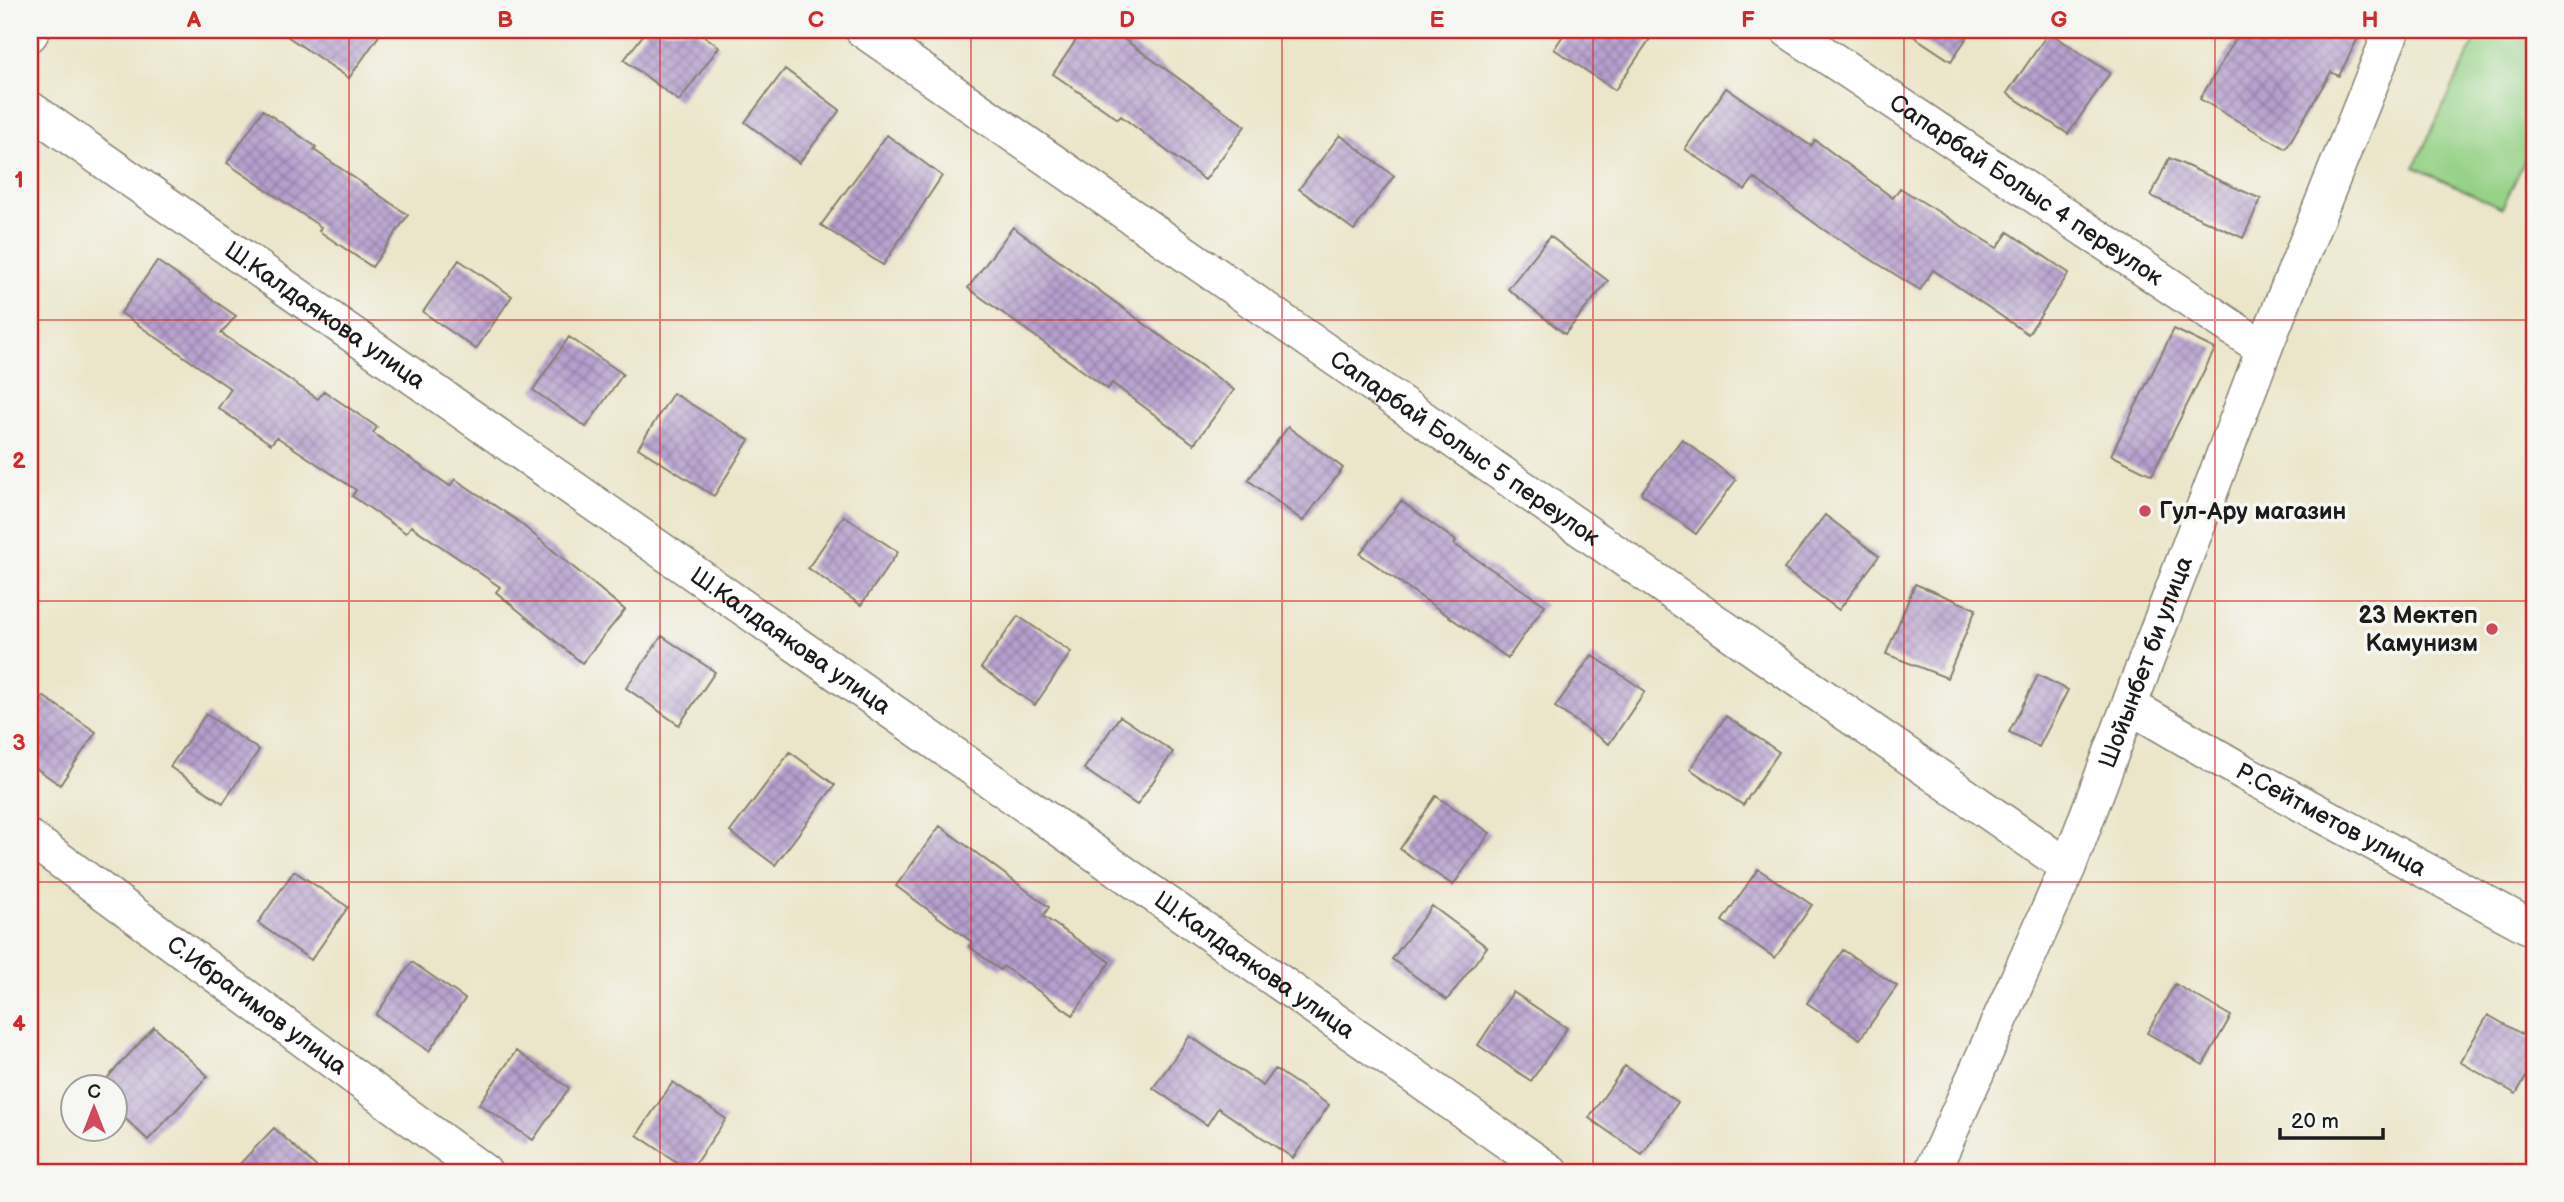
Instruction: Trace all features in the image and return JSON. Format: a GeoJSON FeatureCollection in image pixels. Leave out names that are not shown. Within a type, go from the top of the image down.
{"type":"FeatureCollection","features":[{"type":"Feature","properties":{"kind":"street","name":"Сапарбай Болыс 5 переулок"},"geometry":{"type":"LineString","coordinates":[[863,30],[2068,867]]}},
{"type":"Feature","properties":{"kind":"street","name":"Сапарбай Болыс 4 переулок"},"geometry":{"type":"LineString","coordinates":[[1788,30],[2264,349]]}},
{"type":"Feature","properties":{"kind":"street","name":"Шойынбет би улица"},"geometry":{"type":"LineString","coordinates":[[1932,1172],[2068,867],[2264,349],[2392,30]]}},
{"type":"Feature","properties":{"kind":"street","name":"Ш.Калдаякова улица"},"geometry":{"type":"LineString","coordinates":[[30,109],[1550,1172]]}},
{"type":"Feature","properties":{"kind":"street","name":"Р.Сейтметов улица"},"geometry":{"type":"LineString","coordinates":[[2130,706],[2245,773],[2534,929]]}},
{"type":"Feature","properties":{"kind":"street","name":"С.Ибрагимов улица"},"geometry":{"type":"LineString","coordinates":[[30,838],[484,1172]]}},
{"type":"Feature","properties":{"kind":"green space"},"geometry":{"type":"Polygon","coordinates":[[[2480,30],[2534,30],[2534,141],[2502,208],[2414,167],[2480,30]]]}},
{"type":"Feature","properties":{"kind":"building"},"geometry":{"type":"Polygon","coordinates":[[[278,30],[383,30],[349,78],[278,30]]]}},
{"type":"Feature","properties":{"kind":"building"},"geometry":{"type":"Polygon","coordinates":[[[647,30],[696,30],[719,47],[679,101],[624,60],[647,30]]]}},
{"type":"Feature","properties":{"kind":"building"},"geometry":{"type":"Polygon","coordinates":[[[1083,30],[1111,30],[1245,126],[1205,180],[1121,116],[1118,119],[1053,74],[1083,30]]]}},
{"type":"Feature","properties":{"kind":"building"},"geometry":{"type":"Polygon","coordinates":[[[1567,30],[1656,30],[1615,90],[1554,49],[1567,30]]]}},
{"type":"Feature","properties":{"kind":"building"},"geometry":{"type":"Polygon","coordinates":[[[1904,30],[1972,30],[1951,61],[1904,30]]]}},
{"type":"Feature","properties":{"kind":"building"},"geometry":{"type":"Polygon","coordinates":[[[2241,30],[2362,30],[2339,76],[2331,72],[2286,149],[2200,99],[2241,30]]]}},
{"type":"Feature","properties":{"kind":"building"},"geometry":{"type":"Polygon","coordinates":[[[2049,32],[2110,73],[2068,134],[2007,93],[2049,32]]]}},
{"type":"Feature","properties":{"kind":"building"},"geometry":{"type":"Polygon","coordinates":[[[785,69],[840,110],[799,163],[745,122],[785,69]]]}},
{"type":"Feature","properties":{"kind":"building"},"geometry":{"type":"Polygon","coordinates":[[[1726,88],[1811,146],[1815,140],[1893,198],[1900,188],[1997,248],[2008,232],[2069,273],[2028,334],[1933,270],[1920,290],[1824,230],[1754,178],[1745,190],[1685,149],[1726,88]]]}},
{"type":"Feature","properties":{"kind":"building"},"geometry":{"type":"Polygon","coordinates":[[[263,110],[316,147],[314,150],[408,215],[372,267],[319,231],[321,227],[227,163],[263,110]]]}},
{"type":"Feature","properties":{"kind":"building"},"geometry":{"type":"Polygon","coordinates":[[[887,135],[942,176],[883,265],[821,225],[887,135]]]}},
{"type":"Feature","properties":{"kind":"building"},"geometry":{"type":"Polygon","coordinates":[[[1340,135],[1394,176],[1354,230],[1299,189],[1340,135]]]}},
{"type":"Feature","properties":{"kind":"building"},"geometry":{"type":"Polygon","coordinates":[[[2169,158],[2261,199],[2243,238],[2151,196],[2169,158]]]}},
{"type":"Feature","properties":{"kind":"building"},"geometry":{"type":"Polygon","coordinates":[[[1013,227],[1234,390],[1194,444],[1112,383],[1108,389],[968,288],[1013,227]]]}},
{"type":"Feature","properties":{"kind":"building"},"geometry":{"type":"Polygon","coordinates":[[[1550,236],[1608,281],[1565,334],[1508,289],[1550,236]]]}},
{"type":"Feature","properties":{"kind":"building"},"geometry":{"type":"Polygon","coordinates":[[[459,260],[512,296],[476,349],[423,312],[459,260]]]}},
{"type":"Feature","properties":{"kind":"building"},"geometry":{"type":"Polygon","coordinates":[[[157,261],[236,316],[221,333],[318,399],[324,391],[377,427],[373,433],[450,486],[455,479],[515,519],[625,610],[582,663],[496,592],[500,587],[411,526],[406,533],[352,496],[356,490],[277,437],[271,444],[218,408],[231,389],[121,313],[157,261]]]}},
{"type":"Feature","properties":{"kind":"building"},"geometry":{"type":"Polygon","coordinates":[[[2174,329],[2215,349],[2152,475],[2111,455],[2174,329]]]}},
{"type":"Feature","properties":{"kind":"building"},"geometry":{"type":"Polygon","coordinates":[[[569,337],[623,374],[586,427],[533,390],[569,337]]]}},
{"type":"Feature","properties":{"kind":"building"},"geometry":{"type":"Polygon","coordinates":[[[673,393],[749,440],[714,496],[638,448],[673,393]]]}},
{"type":"Feature","properties":{"kind":"building"},"geometry":{"type":"Polygon","coordinates":[[[1288,427],[1343,468],[1303,521],[1248,480],[1288,427]]]}},
{"type":"Feature","properties":{"kind":"building"},"geometry":{"type":"Polygon","coordinates":[[[1682,439],[1736,480],[1696,534],[1641,493],[1682,439]]]}},
{"type":"Feature","properties":{"kind":"building"},"geometry":{"type":"Polygon","coordinates":[[[1401,501],[1456,541],[1454,544],[1545,605],[1508,658],[1360,554],[1401,501]]]}},
{"type":"Feature","properties":{"kind":"building"},"geometry":{"type":"Polygon","coordinates":[[[1825,515],[1879,556],[1839,610],[1784,569],[1825,515]]]}},
{"type":"Feature","properties":{"kind":"building"},"geometry":{"type":"Polygon","coordinates":[[[844,516],[898,552],[861,605],[808,568],[844,516]]]}},
{"type":"Feature","properties":{"kind":"building"},"geometry":{"type":"Polygon","coordinates":[[[1915,584],[1976,609],[1947,678],[1886,654],[1915,584]]]}},
{"type":"Feature","properties":{"kind":"building"},"geometry":{"type":"Polygon","coordinates":[[[1018,616],[1071,652],[1035,705],[981,668],[1018,616]]]}},
{"type":"Feature","properties":{"kind":"building"},"geometry":{"type":"Polygon","coordinates":[[[662,636],[715,672],[679,725],[626,688],[662,636]]]}},
{"type":"Feature","properties":{"kind":"building"},"geometry":{"type":"Polygon","coordinates":[[[1592,655],[1645,691],[1609,744],[1555,707],[1592,655]]]}},
{"type":"Feature","properties":{"kind":"building"},"geometry":{"type":"Polygon","coordinates":[[[2038,675],[2068,690],[2039,747],[2009,732],[2038,675]]]}},
{"type":"Feature","properties":{"kind":"building"},"geometry":{"type":"Polygon","coordinates":[[[43,696],[96,732],[60,785],[30,764],[30,716],[43,696]]]}},
{"type":"Feature","properties":{"kind":"building"},"geometry":{"type":"Polygon","coordinates":[[[206,714],[259,750],[223,803],[170,767],[206,714]]]}},
{"type":"Feature","properties":{"kind":"building"},"geometry":{"type":"Polygon","coordinates":[[[1120,716],[1173,752],[1137,805],[1084,769],[1120,716]]]}},
{"type":"Feature","properties":{"kind":"building"},"geometry":{"type":"Polygon","coordinates":[[[1726,716],[1779,752],[1743,805],[1690,769],[1726,716]]]}},
{"type":"Feature","properties":{"kind":"building"},"geometry":{"type":"Polygon","coordinates":[[[790,752],[835,785],[775,865],[730,832],[790,752]]]}},
{"type":"Feature","properties":{"kind":"building"},"geometry":{"type":"Polygon","coordinates":[[[1436,796],[1490,833],[1453,885],[1400,849],[1436,796]]]}},
{"type":"Feature","properties":{"kind":"building"},"geometry":{"type":"Polygon","coordinates":[[[940,826],[1049,907],[1043,916],[1110,962],[1073,1015],[1003,966],[1000,970],[969,946],[972,942],[896,886],[940,826]]]}},
{"type":"Feature","properties":{"kind":"building"},"geometry":{"type":"Polygon","coordinates":[[[1758,869],[1812,905],[1775,958],[1722,921],[1758,869]]]}},
{"type":"Feature","properties":{"kind":"building"},"geometry":{"type":"Polygon","coordinates":[[[294,871],[348,907],[311,960],[258,923],[294,871]]]}},
{"type":"Feature","properties":{"kind":"building"},"geometry":{"type":"Polygon","coordinates":[[[1432,906],[1487,947],[1447,1000],[1392,959],[1432,906]]]}},
{"type":"Feature","properties":{"kind":"building"},"geometry":{"type":"Polygon","coordinates":[[[1843,950],[1897,986],[1860,1039],[1807,1003],[1843,950]]]}},
{"type":"Feature","properties":{"kind":"building"},"geometry":{"type":"Polygon","coordinates":[[[412,962],[465,999],[429,1051],[376,1015],[412,962]]]}},
{"type":"Feature","properties":{"kind":"building"},"geometry":{"type":"Polygon","coordinates":[[[2175,984],[2231,1016],[2203,1065],[2147,1033],[2175,984]]]}},
{"type":"Feature","properties":{"kind":"building"},"geometry":{"type":"Polygon","coordinates":[[[1513,992],[1567,1028],[1531,1081],[1478,1045],[1513,992]]]}},
{"type":"Feature","properties":{"kind":"building"},"geometry":{"type":"Polygon","coordinates":[[[2488,1015],[2534,1041],[2534,1063],[2516,1094],[2460,1062],[2488,1015]]]}},
{"type":"Feature","properties":{"kind":"building"},"geometry":{"type":"Polygon","coordinates":[[[154,1027],[208,1076],[148,1140],[130,1123],[130,1072],[113,1072],[154,1027]]]}},
{"type":"Feature","properties":{"kind":"building"},"geometry":{"type":"Polygon","coordinates":[[[1190,1036],[1263,1086],[1275,1069],[1329,1105],[1293,1158],[1218,1108],[1207,1125],[1153,1088],[1190,1036]]]}},
{"type":"Feature","properties":{"kind":"building"},"geometry":{"type":"Polygon","coordinates":[[[516,1051],[569,1088],[533,1140],[479,1104],[516,1051]]]}},
{"type":"Feature","properties":{"kind":"building"},"geometry":{"type":"Polygon","coordinates":[[[1625,1066],[1678,1102],[1642,1155],[1589,1118],[1625,1066]]]}},
{"type":"Feature","properties":{"kind":"building"},"geometry":{"type":"Polygon","coordinates":[[[673,1082],[726,1119],[690,1171],[637,1135],[673,1082]]]}},
{"type":"Feature","properties":{"kind":"building"},"geometry":{"type":"Polygon","coordinates":[[[274,1128],[322,1172],[232,1172],[274,1128]]]}},
{"type":"Feature","properties":{"kind":"place","name":"Гул-Ару магазин"},"geometry":{"type":"Point","coordinates":[2145,511]}},
{"type":"Feature","properties":{"kind":"place","name":"23 Мектеп Камунизм"},"geometry":{"type":"Point","coordinates":[2492,629]}}]}
